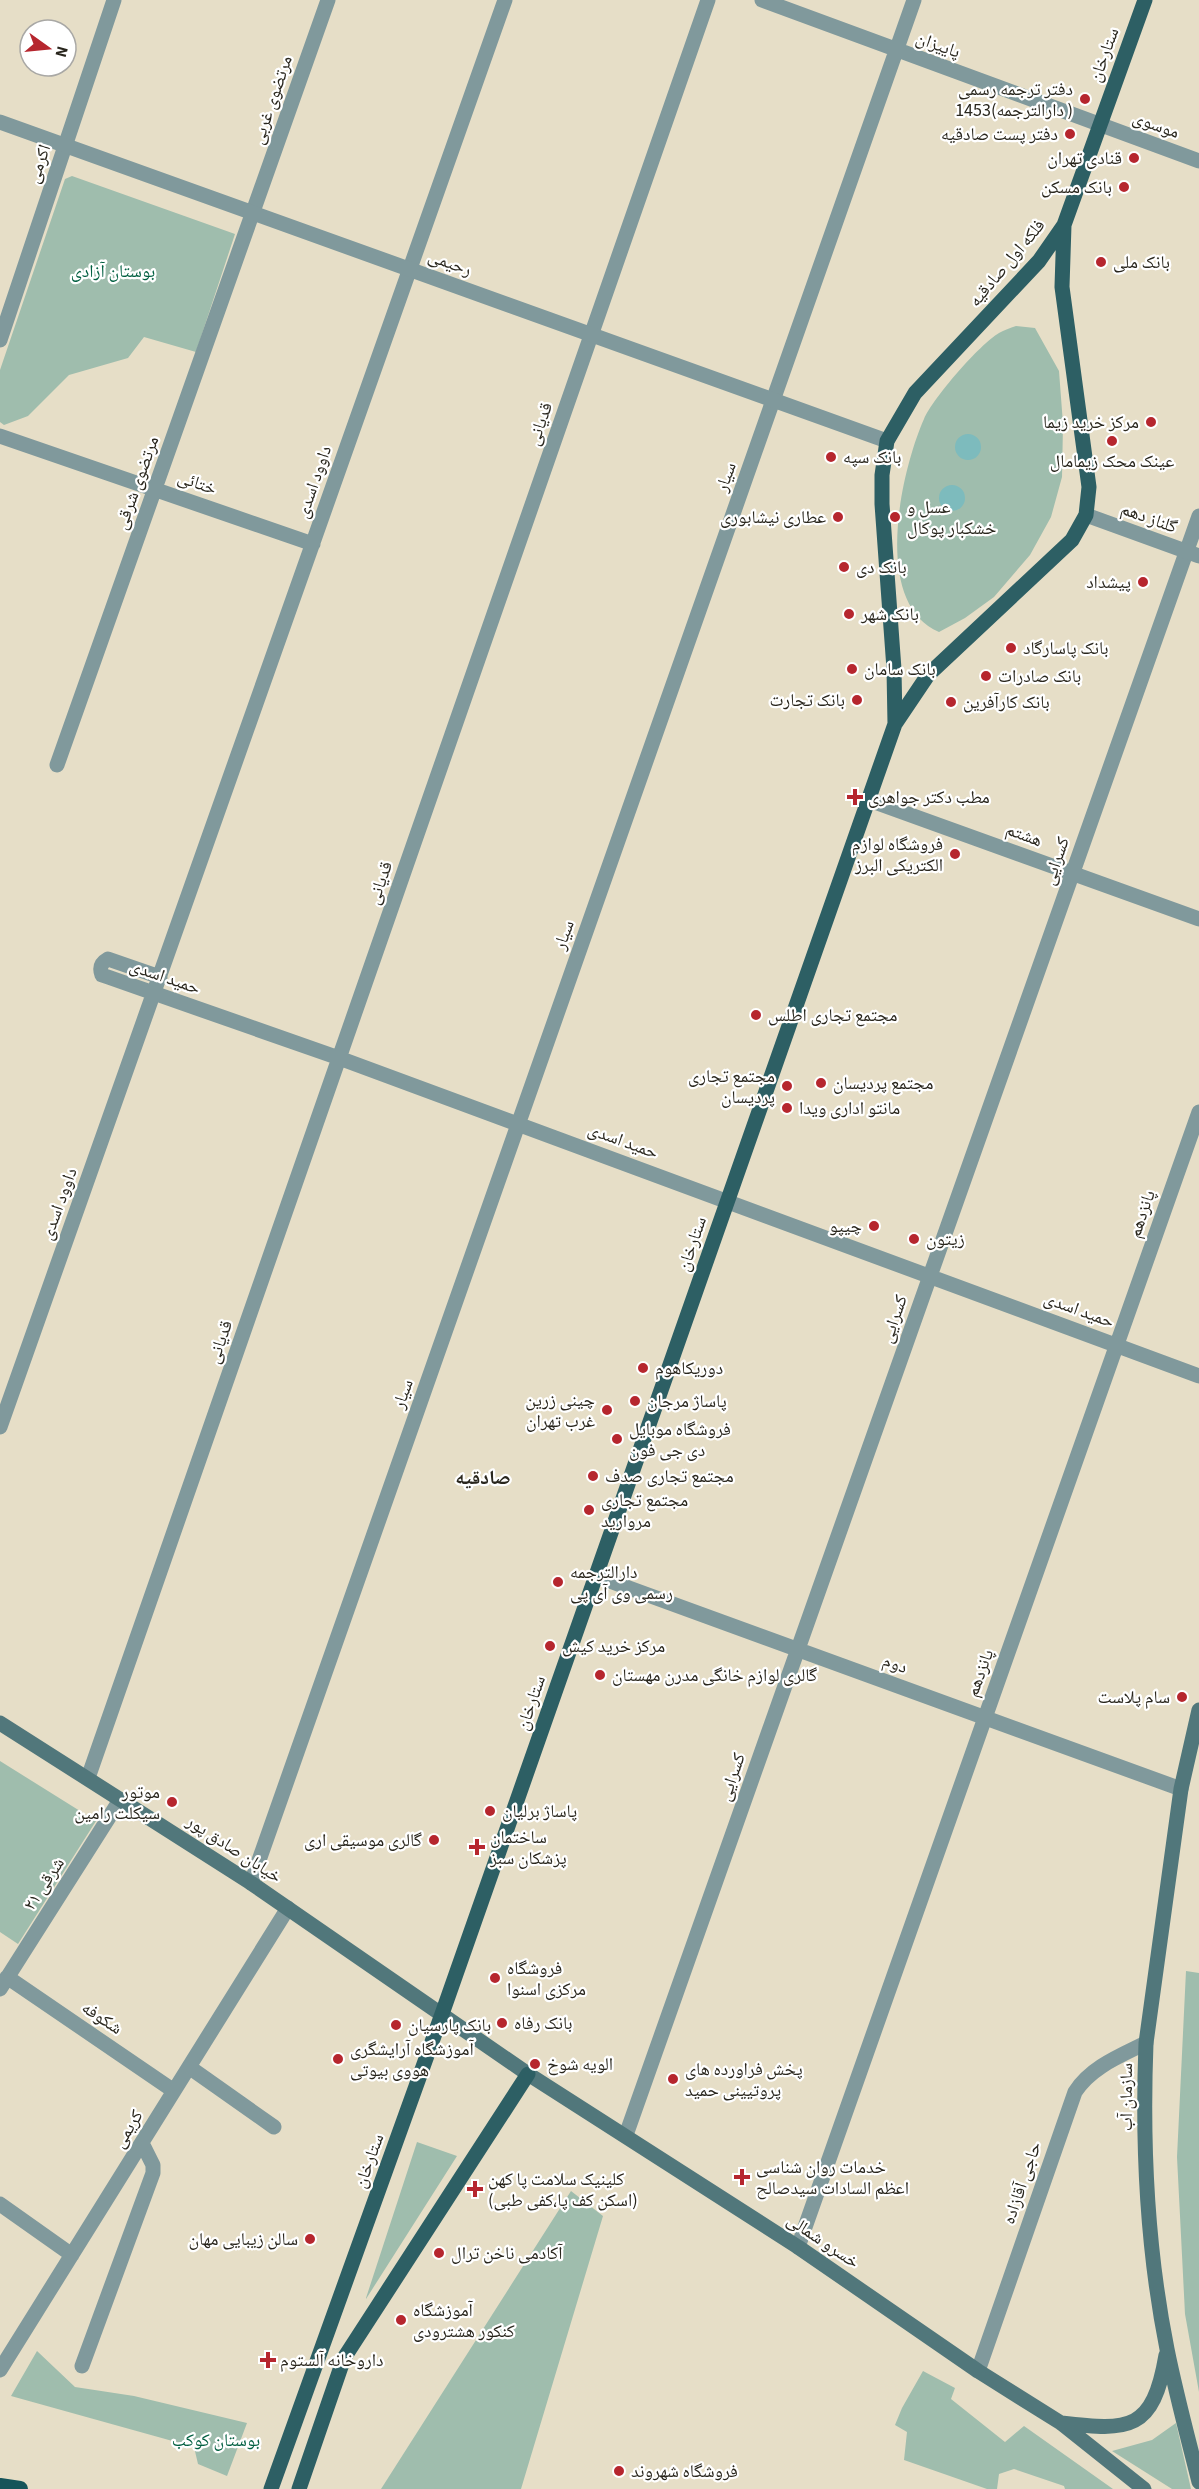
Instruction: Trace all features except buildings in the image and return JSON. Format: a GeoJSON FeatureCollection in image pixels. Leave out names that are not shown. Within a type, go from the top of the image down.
{"type":"FeatureCollection","features":[{"type":"Feature","properties":{"kind":"highway"},"geometry":{"type":"LineString","coordinates":[[0,2486],[20,2489]]}},
{"type":"Feature","properties":{"kind":"main road","name":"ستارخان"},"geometry":{"type":"LineString","coordinates":[[1064,225],[1145,0]]}},
{"type":"Feature","properties":{"kind":"main road","name":"فلکه اول صادقیه"},"geometry":{"type":"LineString","coordinates":[[895,724],[894,669],[882,504],[882,475],[888,441],[915,393],[1040,261],[1064,225]]}},
{"type":"Feature","properties":{"kind":"main road","name":"فلکه اول صادقیه"},"geometry":{"type":"LineString","coordinates":[[895,724],[928,675],[1072,540],[1086,515],[1089,488],[1062,287],[1064,225]]}},
{"type":"Feature","properties":{"kind":"main road","name":"ستارخان"},"geometry":{"type":"LineString","coordinates":[[271,2489],[442,2014],[895,724]]}},
{"type":"Feature","properties":{"kind":"main road","name":"سازمان آب"},"geometry":{"type":"LineString","coordinates":[[1199,1710],[1180,1789],[1146,2043],[1145,2159],[1154,2261],[1167,2348],[1199,2482]]}},
{"type":"Feature","properties":{"kind":"main road","name":"خیابان صادق پور"},"geometry":{"type":"LineString","coordinates":[[0,1723],[288,1908],[442,2014]]}},
{"type":"Feature","properties":{"kind":"main road","name":"خسرو شمالی"},"geometry":{"type":"LineString","coordinates":[[442,2014],[528,2074],[798,2247],[978,2371],[1062,2423]]}},
{"type":"Feature","properties":{"kind":"main road"},"geometry":{"type":"LineString","coordinates":[[299,2489],[344,2358],[528,2074]]}},
{"type":"Feature","properties":{"kind":"main road"},"geometry":{"type":"LineString","coordinates":[[1062,2423],[1110,2428],[1125,2426],[1137,2419],[1148,2409],[1155,2396],[1167,2348]]}},
{"type":"Feature","properties":{"kind":"main road"},"geometry":{"type":"LineString","coordinates":[[1062,2423],[1144,2489]]}},
{"type":"Feature","properties":{"kind":"street","name":"اکرمی"},"geometry":{"type":"LineString","coordinates":[[0,340],[114,0]]}},
{"type":"Feature","properties":{"kind":"street","name":"مرتضوی غربی"},"geometry":{"type":"LineString","coordinates":[[253,213],[328,0]]}},
{"type":"Feature","properties":{"kind":"street","name":"قدیانی"},"geometry":{"type":"LineString","coordinates":[[88,1778],[708,0]]}},
{"type":"Feature","properties":{"kind":"street","name":"پاییزان"},"geometry":{"type":"LineString","coordinates":[[762,0],[1100,126]]}},
{"type":"Feature","properties":{"kind":"street","name":"سیار"},"geometry":{"type":"LineString","coordinates":[[250,1883],[914,0]]}},
{"type":"Feature","properties":{"kind":"street","name":"داوود اسدی"},"geometry":{"type":"LineString","coordinates":[[0,1427],[410,270],[500,2]]}},
{"type":"Feature","properties":{"kind":"street","name":"رحیمی"},"geometry":{"type":"LineString","coordinates":[[0,122],[888,441]]}},
{"type":"Feature","properties":{"kind":"street","name":"موسوی"},"geometry":{"type":"LineString","coordinates":[[1100,126],[1199,161]]}},
{"type":"Feature","properties":{"kind":"street","name":"مرتضوی شرقی"},"geometry":{"type":"LineString","coordinates":[[57,765],[253,213]]}},
{"type":"Feature","properties":{"kind":"street","name":"ختائی"},"geometry":{"type":"LineString","coordinates":[[0,436],[313,544]]}},
{"type":"Feature","properties":{"kind":"street","name":"گلناز دهم"},"geometry":{"type":"LineString","coordinates":[[1086,515],[1193,554]]}},
{"type":"Feature","properties":{"kind":"street","name":"کسرایی"},"geometry":{"type":"LineString","coordinates":[[626,2135],[1073,873],[1193,554],[1199,516]]}},
{"type":"Feature","properties":{"kind":"street","name":"هشتم"},"geometry":{"type":"LineString","coordinates":[[869,800],[1199,919]]}},
{"type":"Feature","properties":{"kind":"street","name":"حمید اسدی"},"geometry":{"type":"LineString","coordinates":[[160,977],[108,959],[102,963],[100,970],[102,975],[339,1058],[1199,1376]]}},
{"type":"Feature","properties":{"kind":"street","name":"پانزدهم"},"geometry":{"type":"LineString","coordinates":[[798,2247],[1199,1112]]}},
{"type":"Feature","properties":{"kind":"street","name":"دوم"},"geometry":{"type":"LineString","coordinates":[[596,1576],[1180,1789]]}},
{"type":"Feature","properties":{"kind":"street","name":"۲۱ شرقی"},"geometry":{"type":"LineString","coordinates":[[4,1983],[120,1800]]}},
{"type":"Feature","properties":{"kind":"street","name":"کریمی"},"geometry":{"type":"LineString","coordinates":[[0,2370],[288,1908]]}},
{"type":"Feature","properties":{"kind":"street","name":"شکوفه"},"geometry":{"type":"LineString","coordinates":[[4,1983],[174,2091]]}},
{"type":"Feature","properties":{"kind":"street","name":"حاجی آقازاده"},"geometry":{"type":"LineString","coordinates":[[978,2371],[1075,2092],[1087,2076],[1100,2066],[1146,2043]]}},
{"type":"Feature","properties":{"kind":"street"},"geometry":{"type":"LineString","coordinates":[[189,2067],[274,2127]]}},
{"type":"Feature","properties":{"kind":"street"},"geometry":{"type":"LineString","coordinates":[[82,2366],[153,2173],[153,2165],[142,2143]]}},
{"type":"Feature","properties":{"kind":"street"},"geometry":{"type":"LineString","coordinates":[[0,2204],[72,2255]]}},
{"type":"Feature","properties":{"kind":"green space","name":"بوستان آزادی"},"geometry":{"type":"Polygon","coordinates":[[[72,176],[235,234],[196,352],[144,337],[128,358],[69,375],[28,416],[4,425],[0,422],[0,370],[65,179],[72,176]]]}},
{"type":"Feature","properties":{"kind":"green space"},"geometry":{"type":"Polygon","coordinates":[[[1016,326],[1035,328],[1059,371],[1063,424],[1062,477],[1051,517],[1030,555],[994,597],[965,618],[939,632],[918,617],[905,594],[898,566],[897,534],[907,470],[924,419],[937,398],[981,348],[999,333],[1016,326]]]}},
{"type":"Feature","properties":{"kind":"green space"},"geometry":{"type":"Polygon","coordinates":[[[0,1761],[96,1821],[18,1944],[0,1932],[0,1761]]]}},
{"type":"Feature","properties":{"kind":"green space"},"geometry":{"type":"Polygon","coordinates":[[[1186,1971],[1199,1973],[1199,2392],[1185,2314],[1177,2157],[1186,1971]]]}},
{"type":"Feature","properties":{"kind":"green space"},"geometry":{"type":"Polygon","coordinates":[[[417,2142],[457,2156],[366,2299],[366,2298],[417,2142]]]}},
{"type":"Feature","properties":{"kind":"green space"},"geometry":{"type":"Polygon","coordinates":[[[571,2191],[603,2216],[521,2489],[381,2489],[571,2191]]]}},
{"type":"Feature","properties":{"kind":"green space","name":"بوستان کوکب"},"geometry":{"type":"Polygon","coordinates":[[[37,2351],[75,2387],[134,2396],[247,2423],[227,2476],[198,2464],[194,2447],[11,2396],[37,2351]]]}},
{"type":"Feature","properties":{"kind":"green space"},"geometry":{"type":"Polygon","coordinates":[[[923,2371],[955,2388],[951,2399],[1005,2442],[1024,2426],[1113,2489],[1065,2489],[1064,2486],[1014,2469],[999,2474],[997,2489],[987,2489],[904,2460],[907,2432],[895,2425],[923,2371]]]}},
{"type":"Feature","properties":{"kind":"green space"},"geometry":{"type":"Polygon","coordinates":[[[1176,2423],[1191,2489],[1172,2489],[1112,2451],[1152,2440],[1176,2423]]]}},
{"type":"Feature","properties":{"kind":"water"},"geometry":{"type":"Polygon","coordinates":[[[968,434],[977,438],[981,447],[977,456],[968,460],[959,456],[955,447],[959,438],[968,434]]]}},
{"type":"Feature","properties":{"kind":"water"},"geometry":{"type":"Polygon","coordinates":[[[952,485],[961,489],[965,498],[961,507],[952,511],[943,507],[939,498],[943,489],[952,485]]]}},
{"type":"Feature","properties":{"kind":"place","name":"دفتر ترجمه رسمی 1453(دارالترجمه )"},"geometry":{"type":"Point","coordinates":[1085,99]}},
{"type":"Feature","properties":{"kind":"place","name":"دفتر پست صادقیه"},"geometry":{"type":"Point","coordinates":[1070,134]}},
{"type":"Feature","properties":{"kind":"place","name":"قنادی تهران"},"geometry":{"type":"Point","coordinates":[1134,158]}},
{"type":"Feature","properties":{"kind":"place","name":"بانک مسکن"},"geometry":{"type":"Point","coordinates":[1124,187]}},
{"type":"Feature","properties":{"kind":"place","name":"بانک ملی"},"geometry":{"type":"Point","coordinates":[1101,262]}},
{"type":"Feature","properties":{"kind":"place","name":"مرکز خرید زیما"},"geometry":{"type":"Point","coordinates":[1151,422]}},
{"type":"Feature","properties":{"kind":"place","name":"عینک محک زیمامال"},"geometry":{"type":"Point","coordinates":[1112,441]}},
{"type":"Feature","properties":{"kind":"place","name":"بانک سپه"},"geometry":{"type":"Point","coordinates":[831,457]}},
{"type":"Feature","properties":{"kind":"place","name":"عطاری نیشابوری"},"geometry":{"type":"Point","coordinates":[838,517]}},
{"type":"Feature","properties":{"kind":"place","name":"عسل و خشکبار پوکال"},"geometry":{"type":"Point","coordinates":[895,517]}},
{"type":"Feature","properties":{"kind":"place","name":"بانک دی"},"geometry":{"type":"Point","coordinates":[844,567]}},
{"type":"Feature","properties":{"kind":"place","name":"پیشداد"},"geometry":{"type":"Point","coordinates":[1143,582]}},
{"type":"Feature","properties":{"kind":"place","name":"بانک شهر"},"geometry":{"type":"Point","coordinates":[849,614]}},
{"type":"Feature","properties":{"kind":"place","name":"بانک پاسارگاد"},"geometry":{"type":"Point","coordinates":[1011,648]}},
{"type":"Feature","properties":{"kind":"place","name":"بانک سامان"},"geometry":{"type":"Point","coordinates":[852,669]}},
{"type":"Feature","properties":{"kind":"place","name":"بانک صادرات"},"geometry":{"type":"Point","coordinates":[986,676]}},
{"type":"Feature","properties":{"kind":"place","name":"بانک تجارت"},"geometry":{"type":"Point","coordinates":[857,700]}},
{"type":"Feature","properties":{"kind":"place","name":"بانک کارآفرین"},"geometry":{"type":"Point","coordinates":[951,702]}},
{"type":"Feature","properties":{"kind":"place","name":"مطب دکتر جواهری"},"geometry":{"type":"Point","coordinates":[855,797]}},
{"type":"Feature","properties":{"kind":"place","name":"فروشگاه لوازم الکتریکی البرز"},"geometry":{"type":"Point","coordinates":[955,854]}},
{"type":"Feature","properties":{"kind":"place","name":"مجتمع تجاری اطلس"},"geometry":{"type":"Point","coordinates":[756,1015]}},
{"type":"Feature","properties":{"kind":"place","name":"مجتمع پردیسان"},"geometry":{"type":"Point","coordinates":[821,1083]}},
{"type":"Feature","properties":{"kind":"place","name":"مجتمع تجاری پردیسان"},"geometry":{"type":"Point","coordinates":[787,1086]}},
{"type":"Feature","properties":{"kind":"place","name":"مانتو اداری ویدا"},"geometry":{"type":"Point","coordinates":[787,1108]}},
{"type":"Feature","properties":{"kind":"place","name":"چیپو"},"geometry":{"type":"Point","coordinates":[874,1226]}},
{"type":"Feature","properties":{"kind":"place","name":"زیتون"},"geometry":{"type":"Point","coordinates":[914,1239]}},
{"type":"Feature","properties":{"kind":"place","name":"دوریکاهوم"},"geometry":{"type":"Point","coordinates":[643,1368]}},
{"type":"Feature","properties":{"kind":"place","name":"پاساژ مرجان"},"geometry":{"type":"Point","coordinates":[635,1401]}},
{"type":"Feature","properties":{"kind":"place","name":"چینی زرین غرب تهران"},"geometry":{"type":"Point","coordinates":[607,1410]}},
{"type":"Feature","properties":{"kind":"place","name":"فروشگاه موبایل دی جی فون"},"geometry":{"type":"Point","coordinates":[617,1439]}},
{"type":"Feature","properties":{"kind":"place","name":"مجتمع تجاری صدف"},"geometry":{"type":"Point","coordinates":[593,1476]}},
{"type":"Feature","properties":{"kind":"place","name":"مجتمع تجاری مروارید"},"geometry":{"type":"Point","coordinates":[589,1510]}},
{"type":"Feature","properties":{"kind":"place","name":"دارالترجمه رسمی وی آی پی"},"geometry":{"type":"Point","coordinates":[558,1582]}},
{"type":"Feature","properties":{"kind":"place","name":"مرکز خرید کیش"},"geometry":{"type":"Point","coordinates":[550,1646]}},
{"type":"Feature","properties":{"kind":"place","name":"گالری لوازم خانگی مدرن مهستان"},"geometry":{"type":"Point","coordinates":[600,1675]}},
{"type":"Feature","properties":{"kind":"place","name":"سام پلاست"},"geometry":{"type":"Point","coordinates":[1182,1697]}},
{"type":"Feature","properties":{"kind":"place","name":"موتور سیکلت رامین"},"geometry":{"type":"Point","coordinates":[172,1802]}},
{"type":"Feature","properties":{"kind":"place","name":"پاساژ برلیان"},"geometry":{"type":"Point","coordinates":[490,1811]}},
{"type":"Feature","properties":{"kind":"place","name":"گالری موسیقی اری"},"geometry":{"type":"Point","coordinates":[434,1840]}},
{"type":"Feature","properties":{"kind":"place","name":"ساختمان پزشکان سبز"},"geometry":{"type":"Point","coordinates":[477,1847]}},
{"type":"Feature","properties":{"kind":"place","name":"فروشگاه مرکزی اسنوا"},"geometry":{"type":"Point","coordinates":[495,1978]}},
{"type":"Feature","properties":{"kind":"place","name":"بانک رفاه"},"geometry":{"type":"Point","coordinates":[502,2023]}},
{"type":"Feature","properties":{"kind":"place","name":"بانک پارسیان"},"geometry":{"type":"Point","coordinates":[396,2025]}},
{"type":"Feature","properties":{"kind":"place","name":"آموزشگاه آرایشگری هووی بیوتی"},"geometry":{"type":"Point","coordinates":[338,2059]}},
{"type":"Feature","properties":{"kind":"place","name":"الویه شوخ"},"geometry":{"type":"Point","coordinates":[535,2064]}},
{"type":"Feature","properties":{"kind":"place","name":"پخش فراورده های پروتیینی حمید"},"geometry":{"type":"Point","coordinates":[673,2079]}},
{"type":"Feature","properties":{"kind":"place","name":"خدمات روان شناسی اعظم السادات سیدصالح"},"geometry":{"type":"Point","coordinates":[742,2177]}},
{"type":"Feature","properties":{"kind":"place","name":"کلینیک سلامت پا کهن (اسکن کف پا،کفی طبی)"},"geometry":{"type":"Point","coordinates":[475,2189]}},
{"type":"Feature","properties":{"kind":"place","name":"سالن زیبایی مهان"},"geometry":{"type":"Point","coordinates":[310,2239]}},
{"type":"Feature","properties":{"kind":"place","name":"آکادمی ناخن ترال"},"geometry":{"type":"Point","coordinates":[439,2253]}},
{"type":"Feature","properties":{"kind":"place","name":"آموزشگاه کنکور هشترودی"},"geometry":{"type":"Point","coordinates":[401,2320]}},
{"type":"Feature","properties":{"kind":"place","name":"داروخانه آلستوم"},"geometry":{"type":"Point","coordinates":[268,2360]}},
{"type":"Feature","properties":{"kind":"place","name":"فروشگاه شهروند"},"geometry":{"type":"Point","coordinates":[619,2471]}},
{"type":"Feature","properties":{"kind":"district","name":"صادقیه"},"geometry":{"type":"Point","coordinates":[483,1478]}}]}
